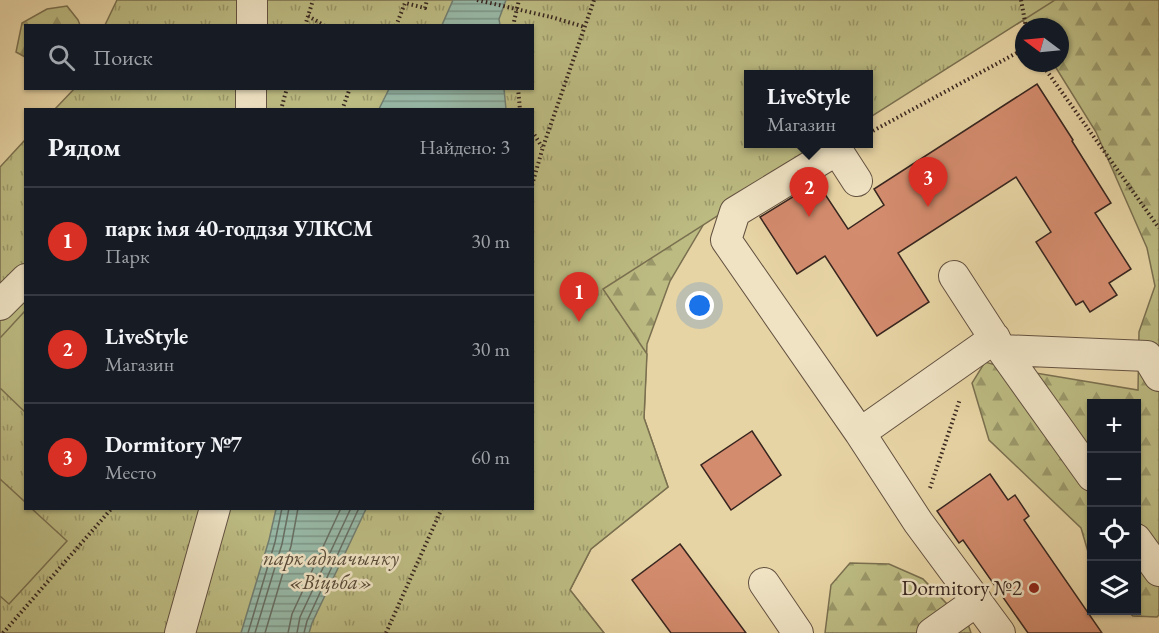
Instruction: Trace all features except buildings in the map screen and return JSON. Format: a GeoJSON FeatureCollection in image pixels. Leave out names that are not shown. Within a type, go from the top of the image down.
{"type":"FeatureCollection","features":[{"type":"Feature","properties":{"kind":"street"},"geometry":{"type":"LineString","coordinates":[[252,0],[252,24]]}},
{"type":"Feature","properties":{"kind":"street"},"geometry":{"type":"LineString","coordinates":[[251,90],[251,108]]}},
{"type":"Feature","properties":{"kind":"street"},"geometry":{"type":"LineString","coordinates":[[857,181],[837,150],[735,212],[726,240],[860,433],[918,522],[1000,633]]}},
{"type":"Feature","properties":{"kind":"street"},"geometry":{"type":"LineString","coordinates":[[954,276],[998,344],[1087,469]]}},
{"type":"Feature","properties":{"kind":"street"},"geometry":{"type":"LineString","coordinates":[[0,305],[24,281]]}},
{"type":"Feature","properties":{"kind":"street"},"geometry":{"type":"LineString","coordinates":[[860,433],[998,344],[1148,356],[1159,376]]}},
{"type":"Feature","properties":{"kind":"street"},"geometry":{"type":"LineString","coordinates":[[180,633],[214,510]]}},
{"type":"Feature","properties":{"kind":"street"},"geometry":{"type":"LineString","coordinates":[[1141,545],[1159,571]]}},
{"type":"Feature","properties":{"kind":"street"},"geometry":{"type":"LineString","coordinates":[[764,583],[798,633]]}},
{"type":"Feature","properties":{"kind":"street"},"geometry":{"type":"LineString","coordinates":[[932,633],[977,601]]}},
{"type":"Feature","properties":{"kind":"path"},"geometry":{"type":"LineString","coordinates":[[306,24],[313,0]]}},
{"type":"Feature","properties":{"kind":"path"},"geometry":{"type":"LineString","coordinates":[[397,24],[405,3],[425,8],[427,0]]}},
{"type":"Feature","properties":{"kind":"path"},"geometry":{"type":"LineString","coordinates":[[477,0],[585,27]]}},
{"type":"Feature","properties":{"kind":"path"},"geometry":{"type":"LineString","coordinates":[[513,24],[519,0]]}},
{"type":"Feature","properties":{"kind":"path"},"geometry":{"type":"LineString","coordinates":[[534,178],[594,0]]}},
{"type":"Feature","properties":{"kind":"path"},"geometry":{"type":"LineString","coordinates":[[1021,0],[1024,18]]}},
{"type":"Feature","properties":{"kind":"path"},"geometry":{"type":"LineString","coordinates":[[308,16],[322,24]]}},
{"type":"Feature","properties":{"kind":"path"},"geometry":{"type":"LineString","coordinates":[[873,131],[1015,54]]}},
{"type":"Feature","properties":{"kind":"path"},"geometry":{"type":"LineString","coordinates":[[1047,72],[1159,228]]}},
{"type":"Feature","properties":{"kind":"path"},"geometry":{"type":"LineString","coordinates":[[282,108],[286,90]]}},
{"type":"Feature","properties":{"kind":"path"},"geometry":{"type":"LineString","coordinates":[[343,108],[349,90]]}},
{"type":"Feature","properties":{"kind":"path"},"geometry":{"type":"LineString","coordinates":[[518,90],[520,108]]}},
{"type":"Feature","properties":{"kind":"path"},"geometry":{"type":"LineString","coordinates":[[534,134],[543,147]]}},
{"type":"Feature","properties":{"kind":"path"},"geometry":{"type":"LineString","coordinates":[[918,522],[962,394]]}},
{"type":"Feature","properties":{"kind":"path"},"geometry":{"type":"LineString","coordinates":[[1,633],[110,510]]}},
{"type":"Feature","properties":{"kind":"path"},"geometry":{"type":"LineString","coordinates":[[386,633],[440,510]]}},
{"type":"Feature","properties":{"kind":"green space","name":"парк адпачынку «Віцьба»"},"geometry":{"type":"Polygon","coordinates":[[[117,0],[1055,0],[1027,18],[1015,18],[1015,25],[873,115],[873,70],[744,70],[744,148],[824,148],[603,289],[647,354],[644,418],[668,487],[591,549],[570,590],[604,633],[0,633],[0,167],[24,141],[24,510],[534,510],[534,108],[56,108],[73,90],[534,90],[534,24],[105,24],[117,0]]]}},
{"type":"Feature","properties":{"kind":"green space"},"geometry":{"type":"Polygon","coordinates":[[[605,0],[1159,0],[1159,615],[1157,617],[1132,615],[1141,615],[1141,399],[1087,399],[1087,548],[1081,528],[989,440],[972,383],[985,362],[1011,369],[1138,390],[1139,332],[1155,286],[1147,248],[1096,132],[1059,72],[1069,72],[1069,18],[1015,18],[1015,23],[770,70],[744,70],[744,148],[747,148],[670,281],[647,344],[644,418],[668,487],[591,549],[570,590],[604,633],[403,633],[530,510],[534,510],[534,494],[605,0]]]}},
{"type":"Feature","properties":{"kind":"green space"},"geometry":{"type":"Polygon","coordinates":[[[67,6],[80,24],[24,24],[24,56],[16,52],[22,23],[47,9],[67,6]]]}},
{"type":"Feature","properties":{"kind":"green space"},"geometry":{"type":"Polygon","coordinates":[[[24,312],[24,411],[0,388],[0,338],[24,312]]]}},
{"type":"Feature","properties":{"kind":"green space"},"geometry":{"type":"Polygon","coordinates":[[[0,479],[24,501],[24,510],[33,510],[67,541],[9,604],[0,596],[0,479]]]}},
{"type":"Feature","properties":{"kind":"green space"},"geometry":{"type":"Polygon","coordinates":[[[850,563],[889,564],[923,579],[969,627],[971,633],[825,633],[831,585],[850,563]]]}},
{"type":"Feature","properties":{"kind":"water"},"geometry":{"type":"Polygon","coordinates":[[[453,0],[506,0],[499,19],[500,24],[442,24],[453,0]]]}},
{"type":"Feature","properties":{"kind":"water"},"geometry":{"type":"Polygon","coordinates":[[[388,90],[504,90],[506,108],[380,108],[388,90]]]}},
{"type":"Feature","properties":{"kind":"water"},"geometry":{"type":"Polygon","coordinates":[[[276,510],[366,510],[309,633],[241,633],[276,510]]]}},
{"type":"Feature","properties":{"kind":"place","name":"Dormitory №7"},"geometry":{"type":"Point","coordinates":[928,207]}},
{"type":"Feature","properties":{"kind":"place","name":"LiveStyle"},"geometry":{"type":"Point","coordinates":[809,217]}},
{"type":"Feature","properties":{"kind":"place","name":"парк імя 40-годдзя УЛКСМ"},"geometry":{"type":"Point","coordinates":[579,322]}},
{"type":"Feature","properties":{"kind":"place","name":"Dormitory №2"},"geometry":{"type":"Point","coordinates":[1034,588]}}]}
